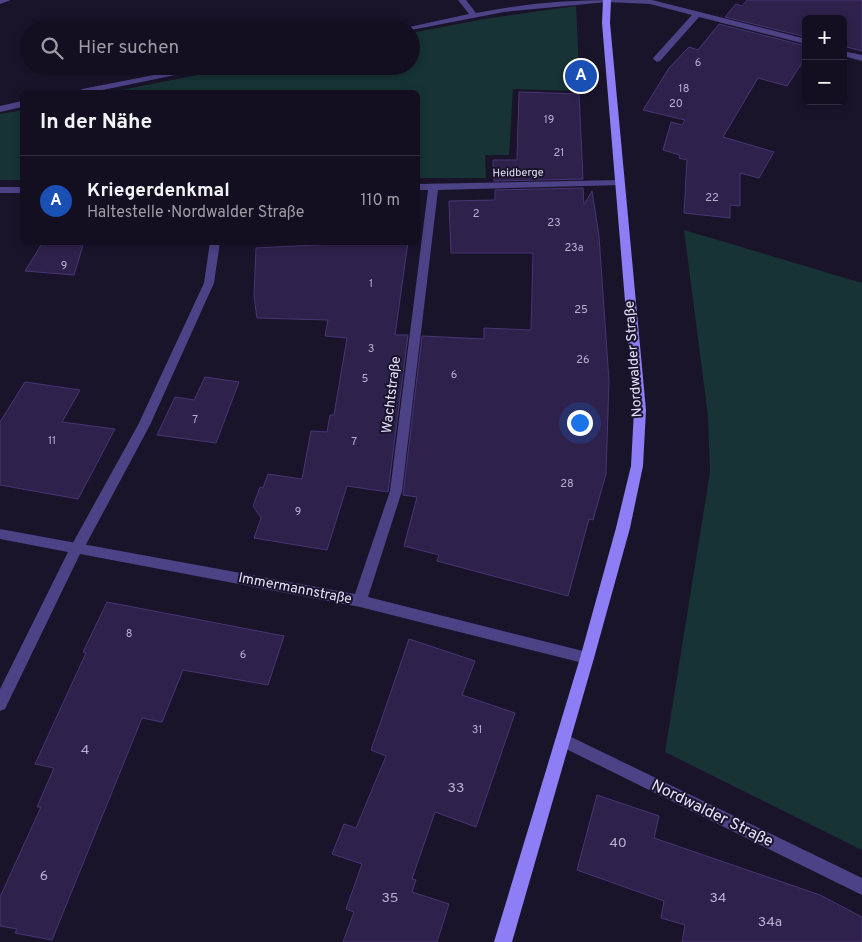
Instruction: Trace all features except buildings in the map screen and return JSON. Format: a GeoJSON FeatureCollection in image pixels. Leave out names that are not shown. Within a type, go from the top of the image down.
{"type":"FeatureCollection","features":[{"type":"Feature","properties":{"kind":"main road","name":"Nordwalder Straße"},"geometry":{"type":"LineString","coordinates":[[503,942],[587,658],[623,528],[637,466],[640,410],[606,24],[607,0]]}},
{"type":"Feature","properties":{"kind":"street"},"geometry":{"type":"LineString","coordinates":[[0,2],[7,0]]}},
{"type":"Feature","properties":{"kind":"street"},"geometry":{"type":"LineString","coordinates":[[462,0],[474,15]]}},
{"type":"Feature","properties":{"kind":"street"},"geometry":{"type":"LineString","coordinates":[[420,26],[474,15],[607,0],[650,2],[802,41]]}},
{"type":"Feature","properties":{"kind":"street"},"geometry":{"type":"LineString","coordinates":[[657,59],[698,13]]}},
{"type":"Feature","properties":{"kind":"street"},"geometry":{"type":"LineString","coordinates":[[847,53],[862,58]]}},
{"type":"Feature","properties":{"kind":"street"},"geometry":{"type":"LineString","coordinates":[[92,90],[168,75]]}},
{"type":"Feature","properties":{"kind":"street"},"geometry":{"type":"LineString","coordinates":[[0,109],[20,104]]}},
{"type":"Feature","properties":{"kind":"street","name":"Heidberge"},"geometry":{"type":"LineString","coordinates":[[420,187],[619,183]]}},
{"type":"Feature","properties":{"kind":"street","name":"Wachtstraße"},"geometry":{"type":"LineString","coordinates":[[360,601],[396,491],[433,187]]}},
{"type":"Feature","properties":{"kind":"street"},"geometry":{"type":"LineString","coordinates":[[0,190],[20,190]]}},
{"type":"Feature","properties":{"kind":"street"},"geometry":{"type":"LineString","coordinates":[[0,704],[78,548],[144,425],[208,283],[214,245]]}},
{"type":"Feature","properties":{"kind":"street","name":"Immermannstraße"},"geometry":{"type":"LineString","coordinates":[[0,534],[360,601],[587,658]]}},
{"type":"Feature","properties":{"kind":"street","name":"Nordwalder Straße"},"geometry":{"type":"LineString","coordinates":[[563,740],[862,887]]}},
{"type":"Feature","properties":{"kind":"green space"},"geometry":{"type":"Polygon","coordinates":[[[576,6],[580,91],[513,89],[509,155],[485,155],[486,178],[420,178],[420,90],[121,90],[198,75],[420,75],[420,31],[484,19],[576,6]]]}},
{"type":"Feature","properties":{"kind":"green space"},"geometry":{"type":"Polygon","coordinates":[[[20,110],[20,180],[0,180],[0,114],[20,110]]]}},
{"type":"Feature","properties":{"kind":"green space"},"geometry":{"type":"Polygon","coordinates":[[[684,230],[862,283],[862,850],[665,752],[710,472],[708,416],[684,230]]]}},
{"type":"Feature","properties":{"kind":"place","name":"Kriegerdenkmal"},"geometry":{"type":"Point","coordinates":[581,76]}}]}
